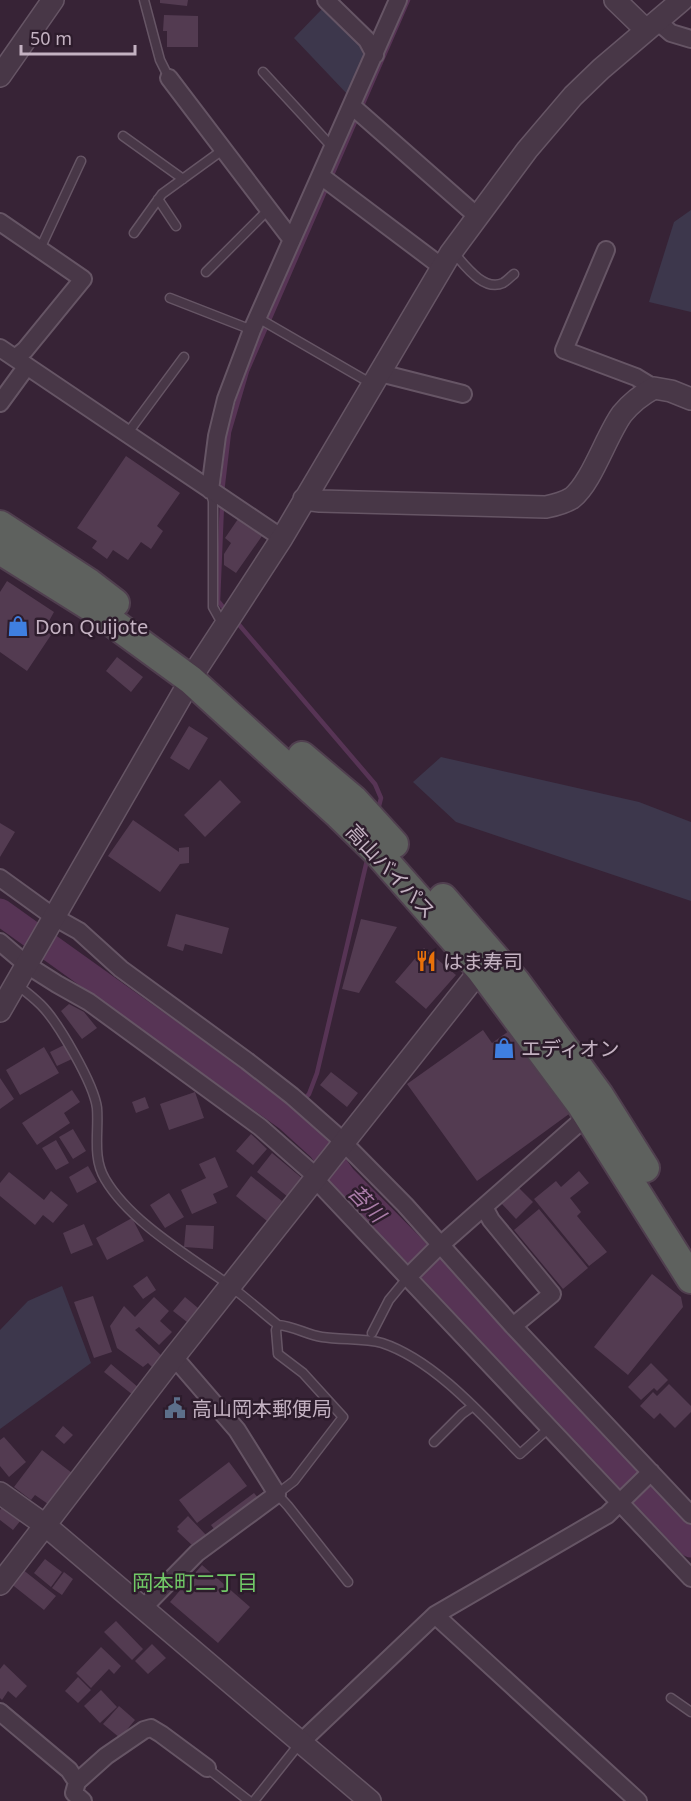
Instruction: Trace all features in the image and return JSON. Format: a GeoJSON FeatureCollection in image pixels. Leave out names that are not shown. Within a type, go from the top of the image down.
{"type":"FeatureCollection","features":[{"type":"Feature","properties":{"kind":"highway","name":"高山バイパス"},"geometry":{"type":"LineString","coordinates":[[0,525],[89,583],[194,674],[354,800],[373,834],[487,961],[599,1095],[691,1242]]}},
{"type":"Feature","properties":{"kind":"highway","name":"高山バイパス"},"geometry":{"type":"LineString","coordinates":[[0,550],[194,674]]}},
{"type":"Feature","properties":{"kind":"highway","name":"高山バイパス"},"geometry":{"type":"LineString","coordinates":[[487,961],[588,1115],[691,1279]]}},
{"type":"Feature","properties":{"kind":"street"},"geometry":{"type":"LineString","coordinates":[[0,76],[53,0]]}},
{"type":"Feature","properties":{"kind":"street"},"geometry":{"type":"LineString","coordinates":[[326,0],[367,40],[375,55]]}},
{"type":"Feature","properties":{"kind":"street"},"geometry":{"type":"LineString","coordinates":[[212,492],[217,436],[226,399],[261,324],[292,240],[326,180],[333,149],[357,110],[375,55],[399,0]]}},
{"type":"Feature","properties":{"kind":"street"},"geometry":{"type":"LineString","coordinates":[[615,0],[652,25],[691,39]]}},
{"type":"Feature","properties":{"kind":"street"},"geometry":{"type":"LineString","coordinates":[[0,1011],[194,674],[282,538],[447,259],[516,164],[550,122],[601,69],[682,0]]}},
{"type":"Feature","properties":{"kind":"street"},"geometry":{"type":"LineString","coordinates":[[169,78],[292,240]]}},
{"type":"Feature","properties":{"kind":"street"},"geometry":{"type":"LineString","coordinates":[[357,110],[477,216]]}},
{"type":"Feature","properties":{"kind":"street"},"geometry":{"type":"LineString","coordinates":[[326,180],[447,259]]}},
{"type":"Feature","properties":{"kind":"street"},"geometry":{"type":"LineString","coordinates":[[0,222],[83,279],[26,350],[0,403]]}},
{"type":"Feature","properties":{"kind":"street"},"geometry":{"type":"LineString","coordinates":[[606,250],[564,350],[636,377],[654,387],[691,399]]}},
{"type":"Feature","properties":{"kind":"street"},"geometry":{"type":"LineString","coordinates":[[0,348],[282,538]]}},
{"type":"Feature","properties":{"kind":"street"},"geometry":{"type":"LineString","coordinates":[[376,379],[463,394]]}},
{"type":"Feature","properties":{"kind":"street"},"geometry":{"type":"LineString","coordinates":[[304,499],[546,507],[559,505],[573,497],[582,487],[622,415],[639,396],[654,387]]}},
{"type":"Feature","properties":{"kind":"street"},"geometry":{"type":"LineString","coordinates":[[0,878],[52,920],[80,931],[121,969],[247,1061],[308,1110],[405,1205],[439,1247],[649,1474],[691,1515]]}},
{"type":"Feature","properties":{"kind":"street"},"geometry":{"type":"LineString","coordinates":[[0,942],[57,984],[88,1002],[260,1127],[317,1176],[691,1578]]}},
{"type":"Feature","properties":{"kind":"street"},"geometry":{"type":"LineString","coordinates":[[0,1584],[174,1357],[487,961]]}},
{"type":"Feature","properties":{"kind":"street"},"geometry":{"type":"LineString","coordinates":[[410,1275],[588,1115]]}},
{"type":"Feature","properties":{"kind":"street"},"geometry":{"type":"LineString","coordinates":[[484,1207],[491,1220],[552,1294],[513,1326]]}},
{"type":"Feature","properties":{"kind":"street"},"geometry":{"type":"LineString","coordinates":[[142,1608],[198,1553],[277,1494],[237,1430],[174,1357]]}},
{"type":"Feature","properties":{"kind":"street"},"geometry":{"type":"LineString","coordinates":[[300,1743],[435,1615],[607,1515],[649,1474]]}},
{"type":"Feature","properties":{"kind":"street"},"geometry":{"type":"LineString","coordinates":[[0,1493],[45,1525],[370,1801]]}},
{"type":"Feature","properties":{"kind":"street"},"geometry":{"type":"LineString","coordinates":[[435,1615],[638,1801]]}},
{"type":"Feature","properties":{"kind":"street"},"geometry":{"type":"LineString","coordinates":[[0,1712],[69,1770],[77,1782]]}},
{"type":"Feature","properties":{"kind":"street"},"geometry":{"type":"LineString","coordinates":[[83,1801],[74,1793],[77,1782],[106,1756],[144,1730],[151,1728],[207,1768]]}},
{"type":"Feature","properties":{"kind":"lane"},"geometry":{"type":"LineString","coordinates":[[144,0],[160,60],[169,78]]}},
{"type":"Feature","properties":{"kind":"lane"},"geometry":{"type":"LineString","coordinates":[[263,72],[333,149]]}},
{"type":"Feature","properties":{"kind":"lane"},"geometry":{"type":"LineString","coordinates":[[123,136],[183,179]]}},
{"type":"Feature","properties":{"kind":"lane"},"geometry":{"type":"LineString","coordinates":[[134,233],[162,194],[224,149]]}},
{"type":"Feature","properties":{"kind":"lane"},"geometry":{"type":"LineString","coordinates":[[40,249],[81,162]]}},
{"type":"Feature","properties":{"kind":"lane"},"geometry":{"type":"LineString","coordinates":[[158,199],[176,226]]}},
{"type":"Feature","properties":{"kind":"lane"},"geometry":{"type":"LineString","coordinates":[[206,272],[263,215],[271,212]]}},
{"type":"Feature","properties":{"kind":"lane"},"geometry":{"type":"LineString","coordinates":[[447,259],[467,268],[490,285],[504,283],[514,274]]}},
{"type":"Feature","properties":{"kind":"lane"},"geometry":{"type":"LineString","coordinates":[[170,297],[261,324],[376,379]]}},
{"type":"Feature","properties":{"kind":"lane"},"geometry":{"type":"LineString","coordinates":[[127,434],[184,357]]}},
{"type":"Feature","properties":{"kind":"lane"},"geometry":{"type":"LineString","coordinates":[[212,492],[213,607],[225,627]]}},
{"type":"Feature","properties":{"kind":"lane"},"geometry":{"type":"LineString","coordinates":[[16,984],[42,1005],[70,1049],[93,1092],[97,1108],[96,1157],[102,1174],[121,1201],[152,1230],[230,1286],[278,1325],[287,1325],[320,1337],[371,1340],[412,1358],[456,1390],[520,1454],[549,1428]]}},
{"type":"Feature","properties":{"kind":"lane"},"geometry":{"type":"LineString","coordinates":[[372,1333],[389,1300],[410,1275]]}},
{"type":"Feature","properties":{"kind":"lane"},"geometry":{"type":"LineString","coordinates":[[278,1325],[276,1330],[278,1354],[303,1373],[343,1417],[294,1481],[277,1494],[348,1582]]}},
{"type":"Feature","properties":{"kind":"lane"},"geometry":{"type":"LineString","coordinates":[[434,1442],[473,1406]]}},
{"type":"Feature","properties":{"kind":"lane"},"geometry":{"type":"LineString","coordinates":[[671,1698],[691,1712]]}},
{"type":"Feature","properties":{"kind":"lane"},"geometry":{"type":"LineString","coordinates":[[207,1768],[252,1801],[300,1743]]}},
{"type":"Feature","properties":{"kind":"shaded area"},"geometry":{"type":"Polygon","coordinates":[[[323,8],[361,46],[365,62],[349,96],[294,38],[323,8]]]}},
{"type":"Feature","properties":{"kind":"shaded area"},"geometry":{"type":"Polygon","coordinates":[[[691,210],[691,312],[649,302],[674,222],[691,210]]]}},
{"type":"Feature","properties":{"kind":"shaded area"},"geometry":{"type":"Polygon","coordinates":[[[441,757],[639,802],[691,822],[691,901],[456,822],[413,782],[441,757]]]}},
{"type":"Feature","properties":{"kind":"shaded area"},"geometry":{"type":"Polygon","coordinates":[[[62,1286],[91,1363],[0,1429],[0,1330],[28,1301],[62,1286]]]}},
{"type":"Feature","properties":{"kind":"building"},"geometry":{"type":"Polygon","coordinates":[[[160,0],[188,0],[187,6],[160,3],[160,0]]]}},
{"type":"Feature","properties":{"kind":"building"},"geometry":{"type":"Polygon","coordinates":[[[164,15],[198,16],[198,47],[167,47],[167,31],[163,31],[164,15]]]}},
{"type":"Feature","properties":{"kind":"building"},"geometry":{"type":"Polygon","coordinates":[[[126,456],[180,493],[157,526],[163,531],[151,549],[141,542],[128,560],[113,550],[107,559],[92,548],[97,541],[77,528],[126,456]]]}},
{"type":"Feature","properties":{"kind":"building"},"geometry":{"type":"Polygon","coordinates":[[[238,519],[262,536],[236,573],[224,565],[224,554],[231,543],[225,538],[238,519]]]}},
{"type":"Feature","properties":{"kind":"building"},"geometry":{"type":"Polygon","coordinates":[[[7,581],[54,612],[49,621],[57,626],[27,671],[0,652],[0,592],[7,581]]]}},
{"type":"Feature","properties":{"kind":"building"},"geometry":{"type":"Polygon","coordinates":[[[117,657],[143,677],[131,692],[106,671],[117,657]]]}},
{"type":"Feature","properties":{"kind":"building"},"geometry":{"type":"Polygon","coordinates":[[[189,726],[208,738],[189,770],[170,758],[189,726]]]}},
{"type":"Feature","properties":{"kind":"building"},"geometry":{"type":"Polygon","coordinates":[[[220,780],[241,802],[205,837],[184,815],[220,780]]]}},
{"type":"Feature","properties":{"kind":"building"},"geometry":{"type":"Polygon","coordinates":[[[133,820],[179,852],[179,848],[189,847],[189,863],[180,864],[160,892],[108,856],[133,820]]]}},
{"type":"Feature","properties":{"kind":"building"},"geometry":{"type":"Polygon","coordinates":[[[0,823],[15,832],[0,857],[0,823]]]}},
{"type":"Feature","properties":{"kind":"building"},"geometry":{"type":"Polygon","coordinates":[[[176,914],[229,928],[222,954],[185,944],[183,951],[167,946],[176,914]]]}},
{"type":"Feature","properties":{"kind":"building"},"geometry":{"type":"Polygon","coordinates":[[[361,919],[397,927],[359,993],[342,989],[361,919]]]}},
{"type":"Feature","properties":{"kind":"building"},"geometry":{"type":"Polygon","coordinates":[[[424,948],[456,975],[426,1009],[395,982],[424,948]]]}},
{"type":"Feature","properties":{"kind":"building"},"geometry":{"type":"Polygon","coordinates":[[[69,1004],[84,1012],[97,1028],[82,1039],[61,1011],[69,1004]]]}},
{"type":"Feature","properties":{"kind":"building"},"geometry":{"type":"Polygon","coordinates":[[[483,1030],[492,1043],[509,1031],[569,1114],[477,1181],[407,1084],[483,1030]]]}},
{"type":"Feature","properties":{"kind":"building"},"geometry":{"type":"Polygon","coordinates":[[[64,1045],[72,1059],[57,1066],[50,1052],[64,1045]]]}},
{"type":"Feature","properties":{"kind":"building"},"geometry":{"type":"Polygon","coordinates":[[[44,1047],[59,1073],[20,1095],[6,1070],[44,1047]]]}},
{"type":"Feature","properties":{"kind":"building"},"geometry":{"type":"Polygon","coordinates":[[[331,1072],[358,1093],[347,1107],[320,1085],[331,1072]]]}},
{"type":"Feature","properties":{"kind":"building"},"geometry":{"type":"Polygon","coordinates":[[[0,1078],[14,1099],[0,1109],[0,1078]]]}},
{"type":"Feature","properties":{"kind":"building"},"geometry":{"type":"Polygon","coordinates":[[[72,1090],[80,1102],[64,1113],[70,1123],[37,1145],[22,1123],[72,1090]]]}},
{"type":"Feature","properties":{"kind":"building"},"geometry":{"type":"Polygon","coordinates":[[[195,1092],[204,1118],[169,1130],[160,1104],[195,1092]]]}},
{"type":"Feature","properties":{"kind":"building"},"geometry":{"type":"Polygon","coordinates":[[[145,1097],[149,1108],[136,1113],[132,1102],[145,1097]]]}},
{"type":"Feature","properties":{"kind":"building"},"geometry":{"type":"Polygon","coordinates":[[[73,1129],[86,1151],[73,1159],[59,1137],[73,1129]]]}},
{"type":"Feature","properties":{"kind":"building"},"geometry":{"type":"Polygon","coordinates":[[[251,1134],[267,1149],[253,1165],[236,1151],[251,1134]]]}},
{"type":"Feature","properties":{"kind":"building"},"geometry":{"type":"Polygon","coordinates":[[[56,1140],[69,1163],[56,1170],[42,1148],[56,1140]]]}},
{"type":"Feature","properties":{"kind":"building"},"geometry":{"type":"Polygon","coordinates":[[[272,1153],[303,1179],[288,1197],[257,1172],[272,1153]]]}},
{"type":"Feature","properties":{"kind":"building"},"geometry":{"type":"Polygon","coordinates":[[[215,1157],[228,1187],[213,1194],[217,1203],[192,1214],[181,1190],[206,1178],[199,1164],[215,1157]]]}},
{"type":"Feature","properties":{"kind":"building"},"geometry":{"type":"Polygon","coordinates":[[[88,1166],[97,1182],[77,1193],[69,1177],[88,1166]]]}},
{"type":"Feature","properties":{"kind":"building"},"geometry":{"type":"Polygon","coordinates":[[[579,1171],[589,1183],[570,1198],[581,1212],[577,1216],[607,1252],[589,1266],[534,1199],[556,1181],[561,1187],[579,1171]]]}},
{"type":"Feature","properties":{"kind":"building"},"geometry":{"type":"Polygon","coordinates":[[[9,1172],[44,1200],[51,1191],[68,1205],[53,1223],[43,1215],[35,1225],[0,1196],[0,1183],[9,1172]]]}},
{"type":"Feature","properties":{"kind":"building"},"geometry":{"type":"Polygon","coordinates":[[[251,1176],[282,1201],[267,1221],[236,1196],[251,1176]]]}},
{"type":"Feature","properties":{"kind":"building"},"geometry":{"type":"Polygon","coordinates":[[[518,1187],[533,1202],[516,1219],[501,1203],[518,1187]]]}},
{"type":"Feature","properties":{"kind":"building"},"geometry":{"type":"Polygon","coordinates":[[[169,1193],[184,1217],[165,1228],[150,1205],[169,1193]]]}},
{"type":"Feature","properties":{"kind":"building"},"geometry":{"type":"Polygon","coordinates":[[[539,1209],[588,1268],[563,1289],[514,1230],[539,1209]]]}},
{"type":"Feature","properties":{"kind":"building"},"geometry":{"type":"Polygon","coordinates":[[[132,1218],[144,1241],[107,1260],[96,1238],[132,1218]]]}},
{"type":"Feature","properties":{"kind":"building"},"geometry":{"type":"Polygon","coordinates":[[[84,1224],[93,1245],[71,1254],[63,1233],[84,1224]]]}},
{"type":"Feature","properties":{"kind":"building"},"geometry":{"type":"Polygon","coordinates":[[[186,1225],[214,1226],[213,1249],[184,1247],[186,1225]]]}},
{"type":"Feature","properties":{"kind":"building"},"geometry":{"type":"Polygon","coordinates":[[[652,1274],[681,1297],[683,1307],[628,1375],[594,1347],[652,1274]]]}},
{"type":"Feature","properties":{"kind":"building"},"geometry":{"type":"Polygon","coordinates":[[[147,1276],[156,1290],[143,1299],[133,1286],[147,1276]]]}},
{"type":"Feature","properties":{"kind":"building"},"geometry":{"type":"Polygon","coordinates":[[[93,1296],[112,1352],[94,1358],[74,1302],[93,1296]]]}},
{"type":"Feature","properties":{"kind":"building"},"geometry":{"type":"Polygon","coordinates":[[[154,1297],[169,1311],[160,1321],[172,1332],[159,1345],[139,1327],[135,1330],[164,1358],[154,1369],[148,1363],[143,1367],[117,1348],[110,1326],[124,1306],[135,1317],[154,1297]]]}},
{"type":"Feature","properties":{"kind":"building"},"geometry":{"type":"Polygon","coordinates":[[[185,1297],[198,1308],[187,1322],[173,1311],[185,1297]]]}},
{"type":"Feature","properties":{"kind":"building"},"geometry":{"type":"Polygon","coordinates":[[[651,1363],[668,1380],[657,1391],[654,1388],[641,1400],[628,1387],[651,1363]]]}},
{"type":"Feature","properties":{"kind":"building"},"geometry":{"type":"Polygon","coordinates":[[[111,1364],[139,1388],[133,1395],[104,1372],[111,1364]]]}},
{"type":"Feature","properties":{"kind":"building"},"geometry":{"type":"Polygon","coordinates":[[[669,1384],[691,1406],[691,1412],[675,1428],[660,1413],[654,1419],[640,1406],[653,1392],[657,1396],[669,1384]]]}},
{"type":"Feature","properties":{"kind":"building"},"geometry":{"type":"Polygon","coordinates":[[[63,1426],[73,1435],[64,1444],[55,1436],[63,1426]]]}},
{"type":"Feature","properties":{"kind":"building"},"geometry":{"type":"Polygon","coordinates":[[[4,1437],[26,1462],[9,1477],[0,1466],[0,1440],[4,1437]]]}},
{"type":"Feature","properties":{"kind":"building"},"geometry":{"type":"Polygon","coordinates":[[[42,1450],[72,1473],[48,1504],[35,1495],[31,1500],[14,1487],[42,1450]]]}},
{"type":"Feature","properties":{"kind":"building"},"geometry":{"type":"Polygon","coordinates":[[[229,1462],[247,1486],[197,1523],[179,1500],[229,1462]]]}},
{"type":"Feature","properties":{"kind":"building"},"geometry":{"type":"Polygon","coordinates":[[[254,1493],[260,1500],[217,1533],[211,1525],[254,1493]]]}},
{"type":"Feature","properties":{"kind":"building"},"geometry":{"type":"Polygon","coordinates":[[[3,1506],[21,1520],[13,1530],[0,1520],[0,1510],[3,1506]]]}},
{"type":"Feature","properties":{"kind":"building"},"geometry":{"type":"Polygon","coordinates":[[[188,1516],[206,1535],[194,1547],[177,1531],[179,1529],[177,1527],[188,1516]]]}},
{"type":"Feature","properties":{"kind":"building"},"geometry":{"type":"Polygon","coordinates":[[[45,1559],[62,1572],[51,1587],[34,1573],[45,1559]]]}},
{"type":"Feature","properties":{"kind":"building"},"geometry":{"type":"Polygon","coordinates":[[[202,1565],[250,1607],[218,1643],[170,1602],[202,1565]]]}},
{"type":"Feature","properties":{"kind":"building"},"geometry":{"type":"Polygon","coordinates":[[[22,1569],[56,1596],[44,1610],[10,1583],[22,1569]]]}},
{"type":"Feature","properties":{"kind":"building"},"geometry":{"type":"Polygon","coordinates":[[[64,1572],[73,1579],[62,1595],[52,1588],[64,1572]]]}},
{"type":"Feature","properties":{"kind":"building"},"geometry":{"type":"Polygon","coordinates":[[[116,1621],[143,1649],[132,1660],[104,1632],[116,1621]]]}},
{"type":"Feature","properties":{"kind":"building"},"geometry":{"type":"Polygon","coordinates":[[[152,1644],[166,1658],[148,1674],[135,1661],[152,1644]]]}},
{"type":"Feature","properties":{"kind":"building"},"geometry":{"type":"Polygon","coordinates":[[[101,1647],[121,1666],[114,1674],[109,1669],[91,1688],[76,1673],[101,1647]]]}},
{"type":"Feature","properties":{"kind":"building"},"geometry":{"type":"Polygon","coordinates":[[[4,1664],[27,1686],[16,1698],[8,1691],[2,1700],[0,1698],[0,1669],[4,1664]]]}},
{"type":"Feature","properties":{"kind":"building"},"geometry":{"type":"Polygon","coordinates":[[[78,1677],[91,1690],[78,1703],[65,1691],[78,1677]]]}},
{"type":"Feature","properties":{"kind":"building"},"geometry":{"type":"Polygon","coordinates":[[[101,1690],[117,1707],[100,1723],[84,1706],[101,1690]]]}},
{"type":"Feature","properties":{"kind":"building"},"geometry":{"type":"Polygon","coordinates":[[[119,1706],[135,1720],[120,1738],[103,1724],[119,1706]]]}},
{"type":"Feature","properties":{"kind":"waterway"},"geometry":{"type":"LineString","coordinates":[[361,108],[408,0]]}},
{"type":"Feature","properties":{"kind":"waterway"},"geometry":{"type":"LineString","coordinates":[[222,492],[229,432],[247,371],[358,115]]}},
{"type":"Feature","properties":{"kind":"waterway"},"geometry":{"type":"LineString","coordinates":[[222,503],[218,601],[227,612]]}},
{"type":"Feature","properties":{"kind":"waterway"},"geometry":{"type":"LineString","coordinates":[[235,620],[375,784],[381,798],[378,810]]}},
{"type":"Feature","properties":{"kind":"waterway"},"geometry":{"type":"LineString","coordinates":[[288,1118],[309,1094],[317,1073],[368,856]]}},
{"type":"Feature","properties":{"kind":"waterway","name":"苔川"},"geometry":{"type":"LineString","coordinates":[[0,912],[288,1118],[321,1148],[343,1178],[413,1249],[691,1544]]}},
{"type":"Feature","properties":{"kind":"place","name":"Don Quijote"},"geometry":{"type":"Point","coordinates":[18,626]}},
{"type":"Feature","properties":{"kind":"place","name":"はま寿司"},"geometry":{"type":"Point","coordinates":[426,961]}},
{"type":"Feature","properties":{"kind":"place","name":"エディオン"},"geometry":{"type":"Point","coordinates":[504,1048]}},
{"type":"Feature","properties":{"kind":"place","name":"高山岡本郵便局"},"geometry":{"type":"Point","coordinates":[175,1408]}},
{"type":"Feature","properties":{"kind":"district","name":"岡本町二丁目"},"geometry":{"type":"Point","coordinates":[195,1582]}}]}
